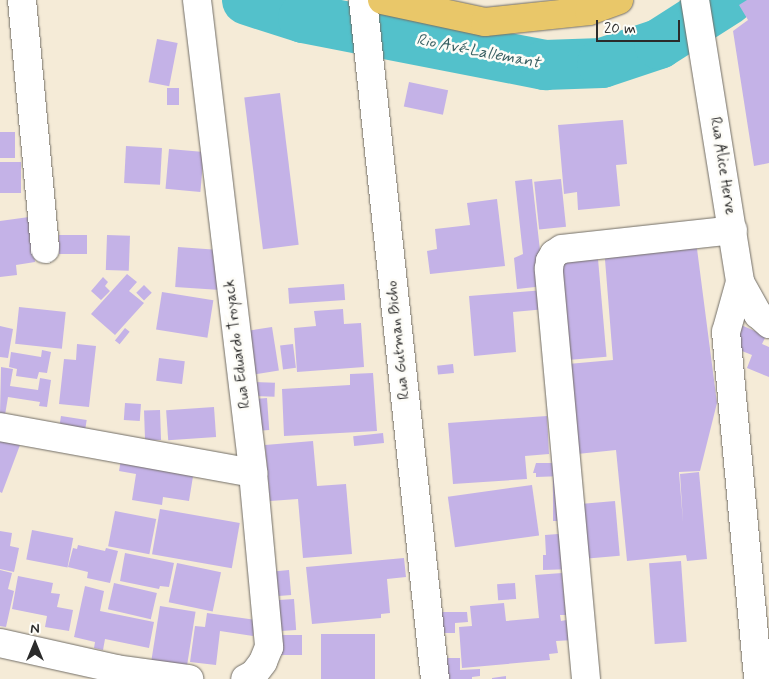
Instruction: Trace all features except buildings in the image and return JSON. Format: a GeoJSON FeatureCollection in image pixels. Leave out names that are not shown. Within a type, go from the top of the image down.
{"type":"FeatureCollection","features":[{"type":"Feature","properties":{"kind":"main road"},"geometry":{"type":"LineString","coordinates":[[370,4],[485,22],[589,11],[619,0]]}},
{"type":"Feature","properties":{"kind":"street"},"geometry":{"type":"LineString","coordinates":[[22,0],[44,249]]}},
{"type":"Feature","properties":{"kind":"street","name":"Rua Eduardo Troyack"},"geometry":{"type":"LineString","coordinates":[[198,3],[253,473],[269,647],[263,662],[254,674],[245,679]]}},
{"type":"Feature","properties":{"kind":"street","name":"Rua Gutman Bicho"},"geometry":{"type":"LineString","coordinates":[[370,4],[367,40],[435,679]]}},
{"type":"Feature","properties":{"kind":"street","name":"Rua Alice Herve"},"geometry":{"type":"LineString","coordinates":[[695,4],[740,282],[758,314],[769,324]]}},
{"type":"Feature","properties":{"kind":"street"},"geometry":{"type":"LineString","coordinates":[[586,679],[549,269],[550,261],[554,254],[562,249],[732,230]]}},
{"type":"Feature","properties":{"kind":"street"},"geometry":{"type":"LineString","coordinates":[[740,282],[726,332],[758,679]]}},
{"type":"Feature","properties":{"kind":"street"},"geometry":{"type":"LineString","coordinates":[[0,427],[253,473]]}},
{"type":"Feature","properties":{"kind":"street"},"geometry":{"type":"LineString","coordinates":[[0,643],[53,667],[116,668],[189,679]]}},
{"type":"Feature","properties":{"kind":"waterway","name":"Rio Avé‐Lallemant"},"geometry":{"type":"LineString","coordinates":[[247,0],[303,18],[545,65],[602,63],[659,44],[728,0]]}}]}
